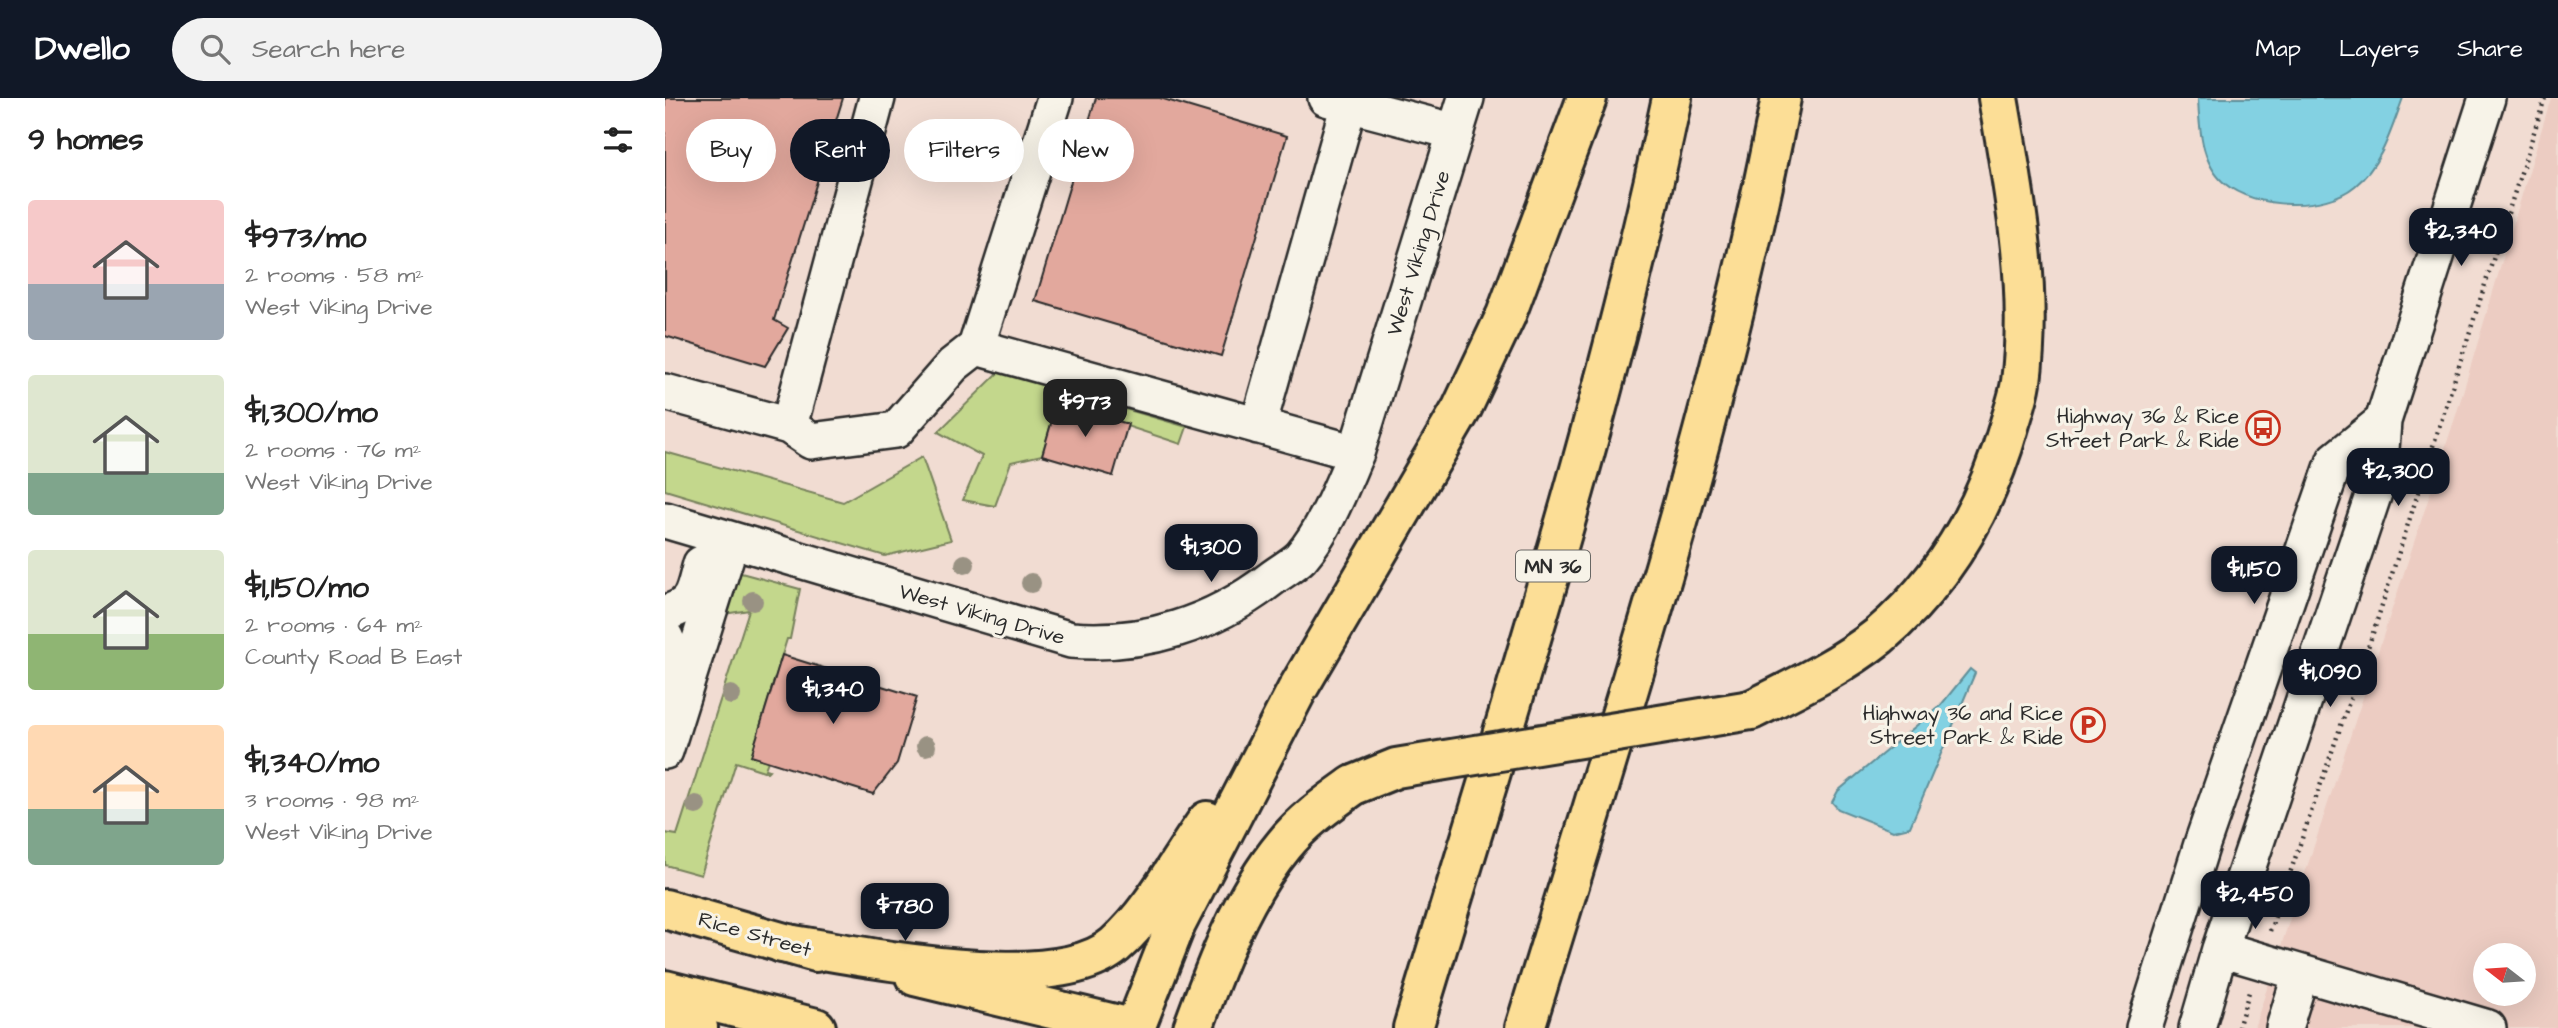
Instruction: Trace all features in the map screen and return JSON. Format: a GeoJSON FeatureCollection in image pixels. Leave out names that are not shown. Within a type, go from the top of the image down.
{"type":"FeatureCollection","features":[{"type":"Feature","properties":{"kind":"main road"},"geometry":{"type":"LineString","coordinates":[[1133,1028],[1177,924],[1297,690],[1462,408],[1511,302],[1587,98]]}},
{"type":"Feature","properties":{"kind":"main road","name":"MN 36"},"geometry":{"type":"LineString","coordinates":[[1413,1028],[1581,473],[1612,357],[1672,98]]}},
{"type":"Feature","properties":{"kind":"main road"},"geometry":{"type":"LineString","coordinates":[[1525,1028],[1684,504],[1768,165],[1781,98]]}},
{"type":"Feature","properties":{"kind":"main road"},"geometry":{"type":"LineString","coordinates":[[1193,1028],[1252,888],[1285,843],[1319,811],[1354,785],[1397,768],[1751,710],[1823,674],[1878,636],[1928,588],[1972,525],[2002,451],[2021,384],[2025,307],[2012,177],[1998,98]]}},
{"type":"Feature","properties":{"kind":"main road"},"geometry":{"type":"LineString","coordinates":[[782,943],[947,969],[1046,970],[1082,961],[1113,946],[1145,911],[1297,690]]}},
{"type":"Feature","properties":{"kind":"main road","name":"Rice Street"},"geometry":{"type":"LineString","coordinates":[[665,909],[782,943],[1133,1028]]}},
{"type":"Feature","properties":{"kind":"main road"},"geometry":{"type":"LineString","coordinates":[[665,990],[815,1028]]}},
{"type":"Feature","properties":{"kind":"main road"},"geometry":{"type":"LineString","coordinates":[[665,1013],[698,1028]]}},
{"type":"Feature","properties":{"kind":"street"},"geometry":{"type":"LineString","coordinates":[[789,426],[877,98]]}},
{"type":"Feature","properties":{"kind":"street"},"geometry":{"type":"LineString","coordinates":[[665,392],[789,426],[811,441],[896,430],[953,365],[976,347],[1055,98]]}},
{"type":"Feature","properties":{"kind":"street","name":"West Viking Drive"},"geometry":{"type":"LineString","coordinates":[[665,520],[1045,635],[1095,642],[1146,637],[1199,622],[1251,594],[1301,557],[1332,507],[1356,453],[1466,98]]}},
{"type":"Feature","properties":{"kind":"street"},"geometry":{"type":"LineString","coordinates":[[2197,1028],[2220,949],[2379,478],[2382,421],[2487,98]]}},
{"type":"Feature","properties":{"kind":"street"},"geometry":{"type":"LineString","coordinates":[[1258,426],[1337,101],[1456,132]]}},
{"type":"Feature","properties":{"kind":"street"},"geometry":{"type":"LineString","coordinates":[[976,347],[1356,453]]}},
{"type":"Feature","properties":{"kind":"street"},"geometry":{"type":"LineString","coordinates":[[2144,1028],[2202,844],[2335,460],[2382,421]]}},
{"type":"Feature","properties":{"kind":"street"},"geometry":{"type":"LineString","coordinates":[[665,614],[683,608],[692,598],[720,537]]}},
{"type":"Feature","properties":{"kind":"street"},"geometry":{"type":"LineString","coordinates":[[665,751],[692,659],[720,537]]}},
{"type":"Feature","properties":{"kind":"street"},"geometry":{"type":"LineString","coordinates":[[665,614],[685,631],[692,659]]}},
{"type":"Feature","properties":{"kind":"street"},"geometry":{"type":"LineString","coordinates":[[665,637],[674,658],[665,697]]}},
{"type":"Feature","properties":{"kind":"street"},"geometry":{"type":"LineString","coordinates":[[2220,949],[2468,1025]]}},
{"type":"Feature","properties":{"kind":"street"},"geometry":{"type":"LineString","coordinates":[[2284,1028],[2301,973]]}},
{"type":"Feature","properties":{"kind":"path"},"geometry":{"type":"LineString","coordinates":[[2238,1028],[2374,630],[2545,98]]}},
{"type":"Feature","properties":{"kind":"shaded area"},"geometry":{"type":"Polygon","coordinates":[[[2551,98],[2558,98],[2558,1028],[2254,1028],[2457,412],[2551,98]]]}},
{"type":"Feature","properties":{"kind":"green space"},"geometry":{"type":"Polygon","coordinates":[[[999,372],[1187,427],[1181,444],[1057,403],[1042,455],[1011,462],[995,506],[963,500],[982,456],[938,432],[999,372]]]}},
{"type":"Feature","properties":{"kind":"green space"},"geometry":{"type":"Polygon","coordinates":[[[665,452],[843,502],[922,457],[951,540],[885,556],[665,490],[665,452]]]}},
{"type":"Feature","properties":{"kind":"green space"},"geometry":{"type":"Polygon","coordinates":[[[741,573],[800,589],[790,639],[787,639],[751,756],[768,761],[765,769],[769,770],[767,772],[736,762],[701,875],[665,865],[665,833],[677,835],[749,610],[724,614],[732,578],[741,573]]]}},
{"type":"Feature","properties":{"kind":"water"},"geometry":{"type":"Polygon","coordinates":[[[2198,98],[2403,98],[2379,157],[2355,186],[2326,200],[2289,204],[2253,198],[2237,192],[2216,175],[2203,144],[2198,98]]]}},
{"type":"Feature","properties":{"kind":"water"},"geometry":{"type":"Polygon","coordinates":[[[1970,669],[1975,673],[1910,827],[1893,831],[1838,809],[1832,802],[1838,791],[1941,705],[1970,669]]]}},
{"type":"Feature","properties":{"kind":"building"},"geometry":{"type":"Polygon","coordinates":[[[665,98],[843,98],[836,119],[790,119],[790,182],[817,182],[774,320],[788,328],[765,366],[665,336],[665,98]]]}},
{"type":"Feature","properties":{"kind":"building"},"geometry":{"type":"Polygon","coordinates":[[[1096,98],[1160,98],[1287,136],[1221,356],[1035,301],[1071,182],[1134,182],[1134,119],[1090,119],[1096,98]]]}},
{"type":"Feature","properties":{"kind":"building"},"geometry":{"type":"Polygon","coordinates":[[[1057,403],[1128,424],[1113,476],[1042,455],[1057,403]]]}},
{"type":"Feature","properties":{"kind":"building"},"geometry":{"type":"Polygon","coordinates":[[[782,655],[917,697],[897,763],[873,794],[751,756],[782,655]]]}},
{"type":"Feature","properties":{"kind":"place","name":"Highway 36 & Rice Street Park & Ride"},"geometry":{"type":"Point","coordinates":[2263,428]}},
{"type":"Feature","properties":{"kind":"place","name":"Highway 36 and Rice Street Park & Ride"},"geometry":{"type":"Point","coordinates":[2088,725]}}]}
